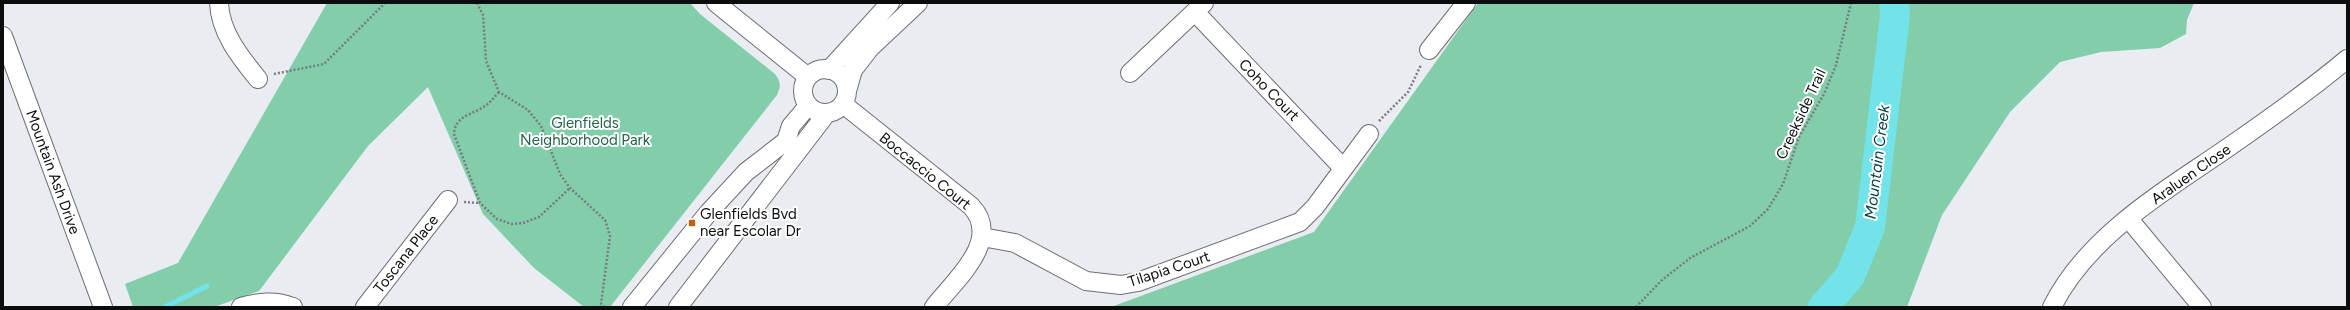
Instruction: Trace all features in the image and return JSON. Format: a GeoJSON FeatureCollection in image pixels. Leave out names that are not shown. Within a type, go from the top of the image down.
{"type":"FeatureCollection","features":[{"type":"Feature","properties":{"kind":"street"},"geometry":{"type":"LineString","coordinates":[[219,3],[223,25],[235,50],[258,79]]}},
{"type":"Feature","properties":{"kind":"street"},"geometry":{"type":"LineString","coordinates":[[716,3],[808,77]]}},
{"type":"Feature","properties":{"kind":"street"},"geometry":{"type":"LineString","coordinates":[[829,70],[890,3]]}},
{"type":"Feature","properties":{"kind":"street"},"geometry":{"type":"LineString","coordinates":[[845,98],[841,77],[829,70],[814,72],[808,77],[803,89],[803,96],[808,106],[820,113],[827,114],[837,110],[845,98],[853,70],[870,48],[918,3]]}},
{"type":"Feature","properties":{"kind":"street"},"geometry":{"type":"LineString","coordinates":[[1130,73],[1200,8]]}},
{"type":"Feature","properties":{"kind":"street","name":"Coho Court"},"geometry":{"type":"LineString","coordinates":[[1200,8],[1343,168]]}},
{"type":"Feature","properties":{"kind":"street"},"geometry":{"type":"LineString","coordinates":[[1429,50],[1461,9]]}},
{"type":"Feature","properties":{"kind":"street","name":"Mountain Ash Drive"},"geometry":{"type":"LineString","coordinates":[[3,36],[102,307]]}},
{"type":"Feature","properties":{"kind":"street","name":"Araluen Close"},"geometry":{"type":"LineString","coordinates":[[2052,307],[2061,290],[2097,245],[2128,218],[2253,130],[2325,77],[2347,58]]}},
{"type":"Feature","properties":{"kind":"street","name":"Boccaccio Court"},"geometry":{"type":"LineString","coordinates":[[845,98],[970,206],[980,220],[982,237]]}},
{"type":"Feature","properties":{"kind":"street"},"geometry":{"type":"LineString","coordinates":[[632,307],[709,212],[741,178],[786,141],[791,126],[808,106]]}},
{"type":"Feature","properties":{"kind":"street"},"geometry":{"type":"LineString","coordinates":[[678,307],[827,114]]}},
{"type":"Feature","properties":{"kind":"street"},"geometry":{"type":"LineString","coordinates":[[1343,168],[1369,134]]}},
{"type":"Feature","properties":{"kind":"street","name":"Tilapia Court"},"geometry":{"type":"LineString","coordinates":[[982,237],[1015,243],[1032,254],[1086,281],[1130,284],[1300,222],[1315,207],[1343,168]]}},
{"type":"Feature","properties":{"kind":"street","name":"Toscana Place"},"geometry":{"type":"LineString","coordinates":[[365,307],[448,200]]}},
{"type":"Feature","properties":{"kind":"street"},"geometry":{"type":"LineString","coordinates":[[2128,218],[2202,307]]}},
{"type":"Feature","properties":{"kind":"street"},"geometry":{"type":"LineString","coordinates":[[934,307],[978,252],[982,237]]}},
{"type":"Feature","properties":{"kind":"street"},"geometry":{"type":"LineString","coordinates":[[241,307],[257,302],[283,303],[293,307]]}},
{"type":"Feature","properties":{"kind":"path"},"geometry":{"type":"LineString","coordinates":[[258,79],[286,70],[324,64],[385,3]]}},
{"type":"Feature","properties":{"kind":"path"},"geometry":{"type":"LineString","coordinates":[[477,3],[483,15],[486,61],[499,92],[528,110],[541,126],[560,174],[570,188],[605,220],[610,236],[601,304],[604,307]]}},
{"type":"Feature","properties":{"kind":"path","name":"Creekside Trail"},"geometry":{"type":"LineString","coordinates":[[1636,307],[1661,281],[1690,258],[1750,226],[1768,209],[1783,184],[1799,137],[1824,94],[1833,72],[1851,3]]}},
{"type":"Feature","properties":{"kind":"path"},"geometry":{"type":"LineString","coordinates":[[1369,134],[1380,120],[1408,92],[1429,50]]}},
{"type":"Feature","properties":{"kind":"path"},"geometry":{"type":"LineString","coordinates":[[499,92],[485,106],[460,120],[454,127],[454,134],[480,203],[497,219],[512,224],[524,223],[539,217],[570,188]]}},
{"type":"Feature","properties":{"kind":"green space","name":"Glenfields Neighborhood Park"},"geometry":{"type":"Polygon","coordinates":[[[327,3],[690,3],[700,14],[775,74],[780,87],[777,95],[610,307],[584,307],[534,268],[483,214],[428,87],[368,146],[259,291],[214,307],[133,307],[125,284],[178,263],[327,3]]]}},
{"type":"Feature","properties":{"kind":"green space"},"geometry":{"type":"Polygon","coordinates":[[[1478,3],[2194,3],[2187,20],[2186,34],[2160,48],[2101,52],[2060,62],[2010,112],[1942,215],[1907,307],[1111,307],[1314,232],[1478,3]]]}},
{"type":"Feature","properties":{"kind":"waterway","name":"Mountain Creek"},"geometry":{"type":"LineString","coordinates":[[1823,307],[1850,276],[1870,227],[1895,15],[1894,3]]}},
{"type":"Feature","properties":{"kind":"waterway"},"geometry":{"type":"LineString","coordinates":[[165,307],[207,286]]}},
{"type":"Feature","properties":{"kind":"place","name":"Glenfields Bvd near Escolar Dr"},"geometry":{"type":"Point","coordinates":[692,223]}}]}
